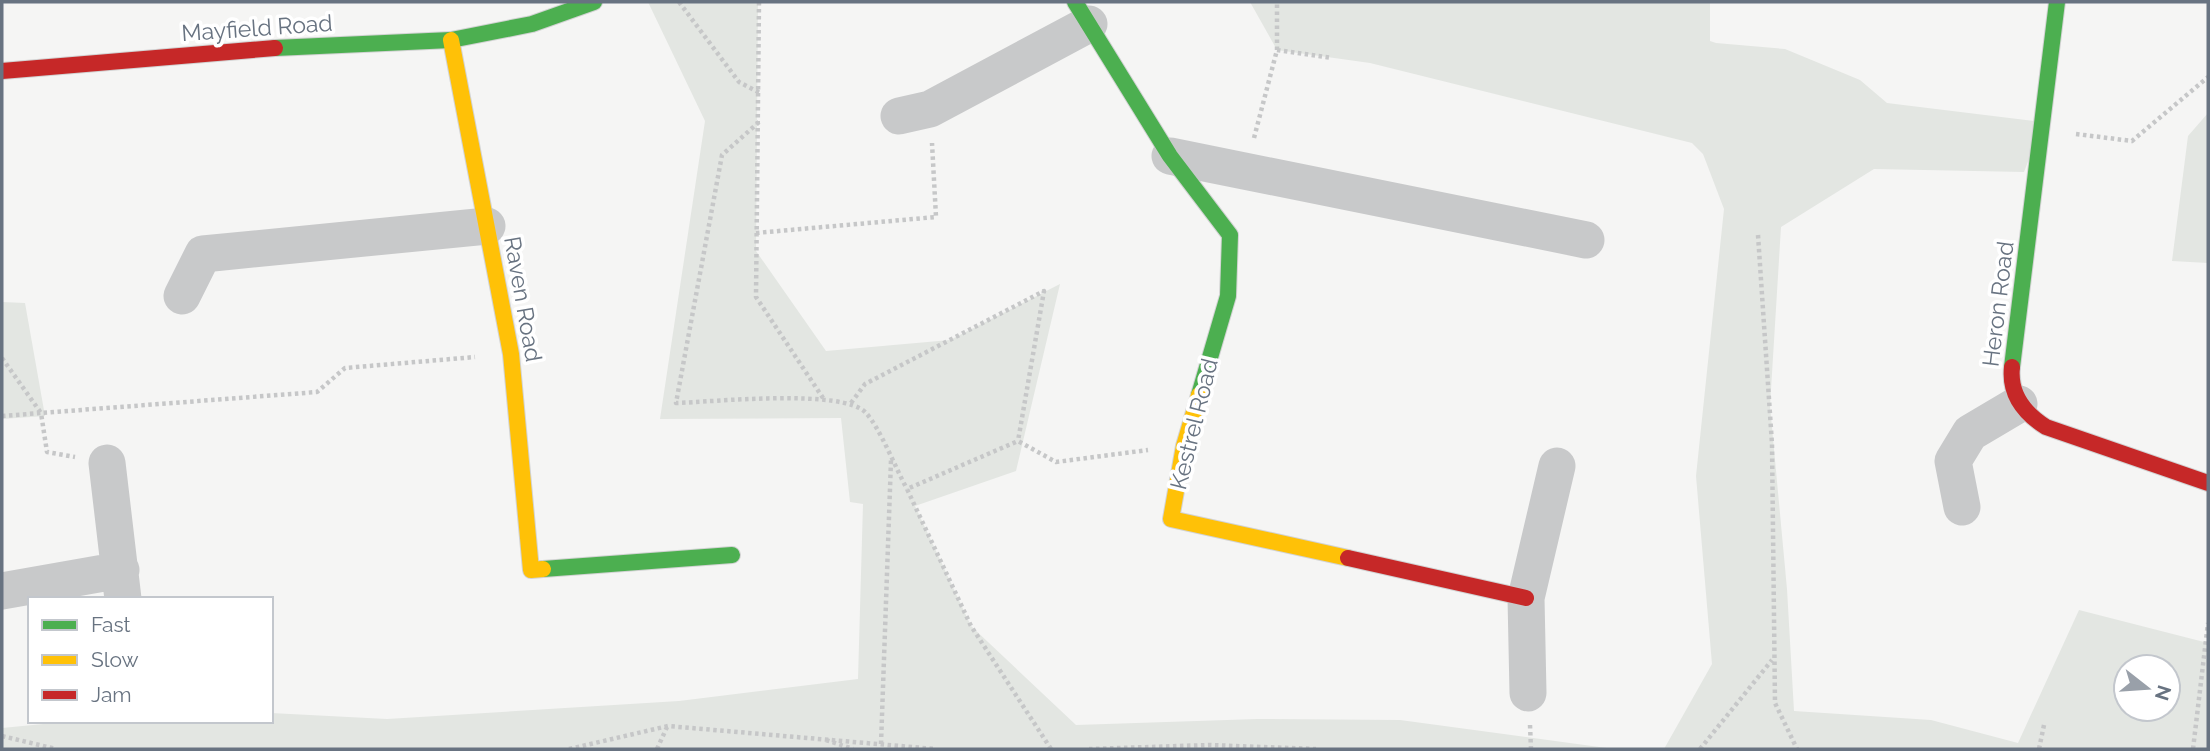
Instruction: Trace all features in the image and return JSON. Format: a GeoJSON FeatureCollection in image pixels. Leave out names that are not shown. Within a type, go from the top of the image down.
{"type":"FeatureCollection","features":[{"type":"Feature","properties":{"kind":"street","name":"Mayfield Road"},"geometry":{"type":"LineString","coordinates":[[2,71],[304,46],[452,40],[532,24],[594,2]]}},
{"type":"Feature","properties":{"kind":"street","name":"Heron Road"},"geometry":{"type":"LineString","coordinates":[[2019,404],[2011,378],[2057,2]]}},
{"type":"Feature","properties":{"kind":"street"},"geometry":{"type":"LineString","coordinates":[[914,113],[1082,13]]}},
{"type":"Feature","properties":{"kind":"street","name":"Kestrel Road"},"geometry":{"type":"LineString","coordinates":[[1082,13],[1170,156],[1230,234],[1228,296],[1184,446],[1171,519],[1526,597]]}},
{"type":"Feature","properties":{"kind":"street","name":"Raven Road"},"geometry":{"type":"LineString","coordinates":[[452,40],[511,354],[531,570],[732,555]]}},
{"type":"Feature","properties":{"kind":"street"},"geometry":{"type":"LineString","coordinates":[[1170,156],[1586,240]]}},
{"type":"Feature","properties":{"kind":"street"},"geometry":{"type":"LineString","coordinates":[[182,296],[203,254],[487,226]]}},
{"type":"Feature","properties":{"kind":"street"},"geometry":{"type":"LineString","coordinates":[[1962,507],[1953,461],[1970,433],[2019,404],[2029,416],[2057,431],[2208,483]]}},
{"type":"Feature","properties":{"kind":"street"},"geometry":{"type":"LineString","coordinates":[[2,591],[122,584],[107,463]]}},
{"type":"Feature","properties":{"kind":"street"},"geometry":{"type":"LineString","coordinates":[[1528,693],[1526,597],[1557,466]]}},
{"type":"Feature","properties":{"kind":"path"},"geometry":{"type":"LineString","coordinates":[[679,2],[739,82],[760,93]]}},
{"type":"Feature","properties":{"kind":"path"},"geometry":{"type":"LineString","coordinates":[[760,2],[756,297],[823,398]]}},
{"type":"Feature","properties":{"kind":"path"},"geometry":{"type":"LineString","coordinates":[[1245,172],[1277,50],[1278,2]]}},
{"type":"Feature","properties":{"kind":"path"},"geometry":{"type":"LineString","coordinates":[[1277,50],[1332,58]]}},
{"type":"Feature","properties":{"kind":"path"},"geometry":{"type":"LineString","coordinates":[[2042,130],[2132,141],[2208,77]]}},
{"type":"Feature","properties":{"kind":"path"},"geometry":{"type":"LineString","coordinates":[[756,233],[936,217],[914,113]]}},
{"type":"Feature","properties":{"kind":"path"},"geometry":{"type":"LineString","coordinates":[[759,122],[722,155],[676,403],[823,398],[851,403],[866,412],[907,489],[971,626],[1051,749]]}},
{"type":"Feature","properties":{"kind":"path"},"geometry":{"type":"LineString","coordinates":[[1758,235],[1772,444],[1773,659],[1776,703],[1797,749]]}},
{"type":"Feature","properties":{"kind":"path"},"geometry":{"type":"LineString","coordinates":[[851,403],[865,384],[1044,291],[1018,441]]}},
{"type":"Feature","properties":{"kind":"path"},"geometry":{"type":"LineString","coordinates":[[2,416],[317,392],[345,368],[511,354]]}},
{"type":"Feature","properties":{"kind":"path"},"geometry":{"type":"LineString","coordinates":[[2,358],[41,413],[47,452],[107,463]]}},
{"type":"Feature","properties":{"kind":"path"},"geometry":{"type":"LineString","coordinates":[[1018,441],[1056,462],[1184,446]]}},
{"type":"Feature","properties":{"kind":"path"},"geometry":{"type":"LineString","coordinates":[[907,489],[1018,441]]}},
{"type":"Feature","properties":{"kind":"path"},"geometry":{"type":"LineString","coordinates":[[881,744],[891,459]]}},
{"type":"Feature","properties":{"kind":"path"},"geometry":{"type":"LineString","coordinates":[[2193,749],[2208,623]]}},
{"type":"Feature","properties":{"kind":"path"},"geometry":{"type":"LineString","coordinates":[[1700,749],[1773,659]]}},
{"type":"Feature","properties":{"kind":"path"},"geometry":{"type":"LineString","coordinates":[[2039,749],[2044,725]]}},
{"type":"Feature","properties":{"kind":"path"},"geometry":{"type":"LineString","coordinates":[[569,749],[668,726],[935,749]]}},
{"type":"Feature","properties":{"kind":"path"},"geometry":{"type":"LineString","coordinates":[[657,749],[668,726]]}},
{"type":"Feature","properties":{"kind":"path"},"geometry":{"type":"LineString","coordinates":[[2,736],[56,749]]}},
{"type":"Feature","properties":{"kind":"path"},"geometry":{"type":"LineString","coordinates":[[819,738],[853,749]]}},
{"type":"Feature","properties":{"kind":"path"},"geometry":{"type":"LineString","coordinates":[[1089,749],[1209,745],[1316,749]]}},
{"type":"Feature","properties":{"kind":"shaded area"},"geometry":{"type":"Polygon","coordinates":[[[648,2],[758,2],[756,251],[826,351],[950,340],[1060,284],[1016,471],[915,506],[971,626],[1076,725],[1257,719],[1400,720],[1614,749],[2,749],[2,728],[53,723],[273,723],[273,713],[387,719],[679,701],[858,679],[863,504],[850,502],[841,418],[660,419],[705,121],[648,2]]]}},
{"type":"Feature","properties":{"kind":"shaded area"},"geometry":{"type":"Polygon","coordinates":[[[1250,2],[1710,2],[1710,41],[1785,49],[1860,80],[1887,103],[2043,122],[2024,172],[1874,169],[1781,227],[1770,406],[1787,589],[1794,711],[1931,720],[2018,743],[2079,610],[2208,643],[2208,749],[1664,749],[1712,664],[1696,476],[1724,209],[1703,154],[1692,143],[1370,63],[1277,50],[1250,2]]]}},
{"type":"Feature","properties":{"kind":"shaded area"},"geometry":{"type":"Polygon","coordinates":[[[2208,113],[2208,263],[2172,261],[2188,136],[2208,113]]]}},
{"type":"Feature","properties":{"kind":"shaded area"},"geometry":{"type":"Polygon","coordinates":[[[2,302],[25,303],[45,416],[2,419],[2,302]]]}},
{"type":"Feature","properties":{"kind":"traffic: fast"},"geometry":{"type":"LineString","coordinates":[[275,48],[451,40],[532,24],[594,2]]}},
{"type":"Feature","properties":{"kind":"traffic: fast"},"geometry":{"type":"LineString","coordinates":[[1075,2],[1170,156],[1230,235],[1228,296],[1199,395]]}},
{"type":"Feature","properties":{"kind":"traffic: fast"},"geometry":{"type":"LineString","coordinates":[[2012,367],[2057,2]]}},
{"type":"Feature","properties":{"kind":"traffic: fast"},"geometry":{"type":"LineString","coordinates":[[543,569],[732,555]]}},
{"type":"Feature","properties":{"kind":"traffic: slow"},"geometry":{"type":"LineString","coordinates":[[451,40],[511,354],[531,570],[543,569]]}},
{"type":"Feature","properties":{"kind":"traffic: slow"},"geometry":{"type":"LineString","coordinates":[[1199,395],[1184,446],[1171,519],[1348,558]]}},
{"type":"Feature","properties":{"kind":"traffic: jam"},"geometry":{"type":"LineString","coordinates":[[2,71],[275,48]]}},
{"type":"Feature","properties":{"kind":"traffic: jam"},"geometry":{"type":"LineString","coordinates":[[2012,367],[2013,386],[2020,402],[2031,416],[2046,427],[2208,483]]}},
{"type":"Feature","properties":{"kind":"traffic: jam"},"geometry":{"type":"LineString","coordinates":[[1348,558],[1526,598]]}}]}
